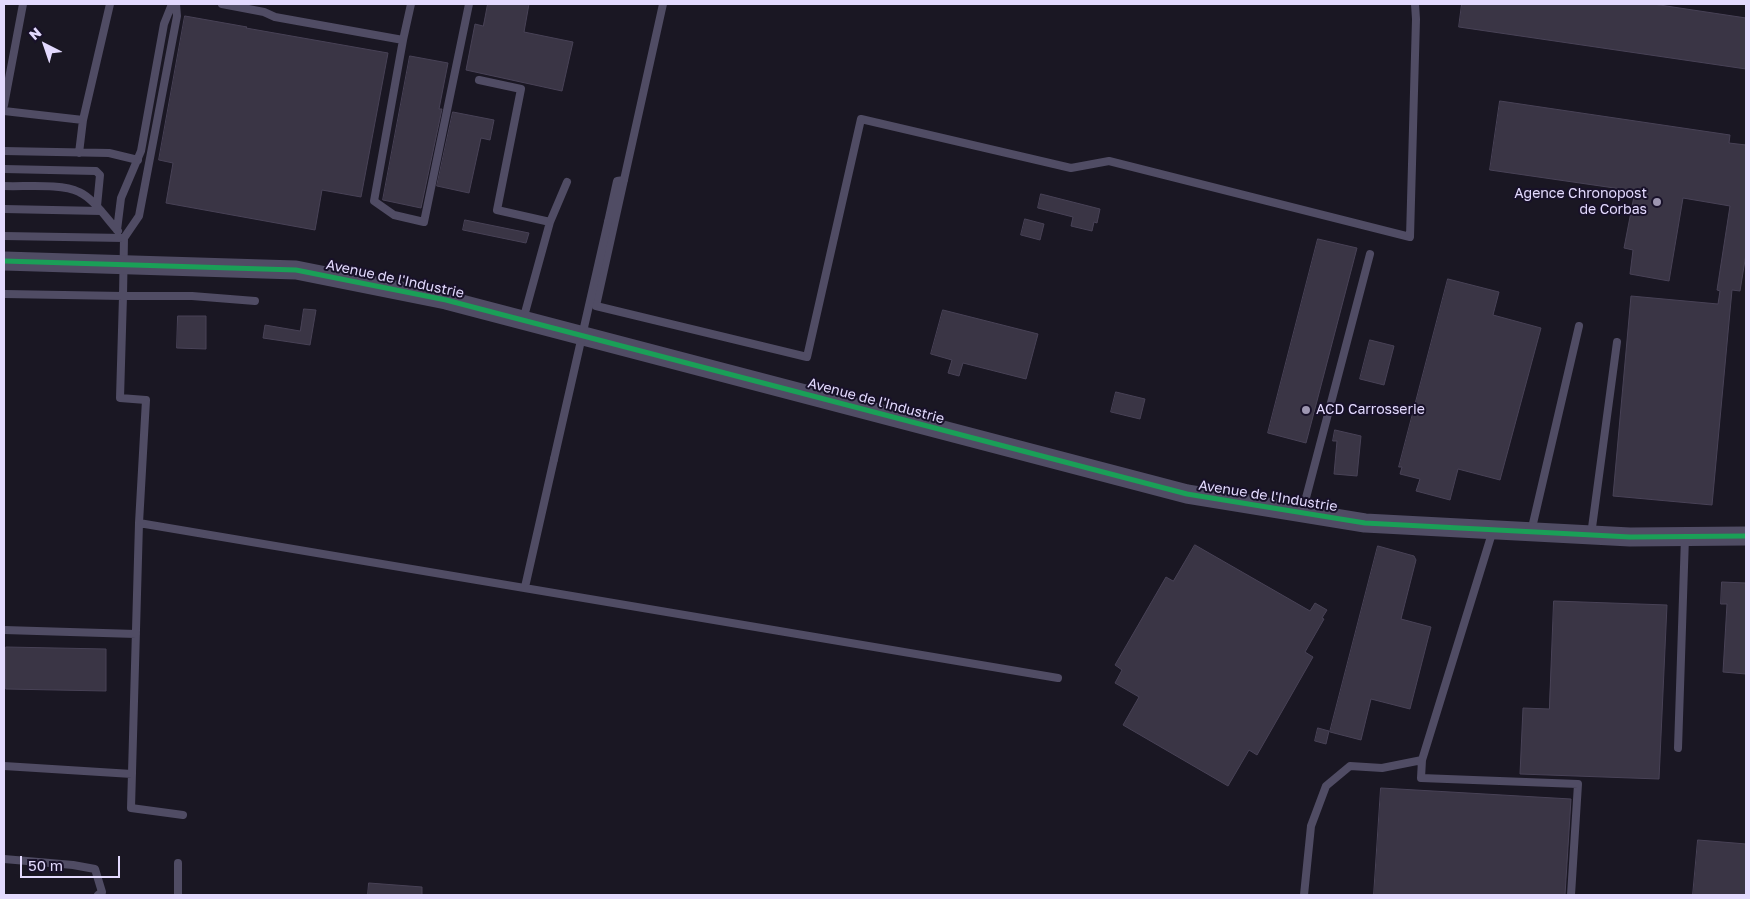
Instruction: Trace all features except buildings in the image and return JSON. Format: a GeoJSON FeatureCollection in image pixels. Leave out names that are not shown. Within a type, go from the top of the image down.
{"type":"FeatureCollection","features":[{"type":"Feature","properties":{"kind":"street","name":"Avenue de l'Industrie"},"geometry":{"type":"LineString","coordinates":[[4,261],[296,270],[446,300],[1188,494],[1365,523],[1630,537],[1746,536]]}},
{"type":"Feature","properties":{"kind":"lane"},"geometry":{"type":"LineString","coordinates":[[4,105],[23,4]]}},
{"type":"Feature","properties":{"kind":"lane"},"geometry":{"type":"LineString","coordinates":[[79,153],[83,120],[110,4]]}},
{"type":"Feature","properties":{"kind":"lane"},"geometry":{"type":"LineString","coordinates":[[116,230],[121,198],[141,152],[164,24],[172,4]]}},
{"type":"Feature","properties":{"kind":"lane"},"geometry":{"type":"LineString","coordinates":[[176,4],[177,16],[139,216],[124,238],[120,398],[146,400],[139,523],[131,808],[183,814]]}},
{"type":"Feature","properties":{"kind":"lane"},"geometry":{"type":"LineString","coordinates":[[222,4],[264,12],[275,17],[403,40]]}},
{"type":"Feature","properties":{"kind":"lane"},"geometry":{"type":"LineString","coordinates":[[411,4],[374,201],[394,215],[424,222],[469,4]]}},
{"type":"Feature","properties":{"kind":"lane"},"geometry":{"type":"LineString","coordinates":[[663,4],[596,306],[807,357],[861,119],[1070,168],[1109,161],[1410,237],[1415,4]]}},
{"type":"Feature","properties":{"kind":"lane"},"geometry":{"type":"LineString","coordinates":[[479,80],[520,89],[497,210],[550,222]]}},
{"type":"Feature","properties":{"kind":"lane"},"geometry":{"type":"LineString","coordinates":[[4,111],[83,120]]}},
{"type":"Feature","properties":{"kind":"lane"},"geometry":{"type":"LineString","coordinates":[[4,151],[110,154],[138,160]]}},
{"type":"Feature","properties":{"kind":"lane"},"geometry":{"type":"LineString","coordinates":[[4,169],[96,171],[100,175],[99,209]]}},
{"type":"Feature","properties":{"kind":"lane"},"geometry":{"type":"LineString","coordinates":[[525,587],[617,182],[624,180]]}},
{"type":"Feature","properties":{"kind":"lane"},"geometry":{"type":"LineString","coordinates":[[523,320],[550,222],[567,182]]}},
{"type":"Feature","properties":{"kind":"lane"},"geometry":{"type":"LineString","coordinates":[[4,186],[65,188],[80,192],[99,209],[124,238]]}},
{"type":"Feature","properties":{"kind":"lane"},"geometry":{"type":"LineString","coordinates":[[4,209],[99,209]]}},
{"type":"Feature","properties":{"kind":"lane"},"geometry":{"type":"LineString","coordinates":[[4,236],[124,238]]}},
{"type":"Feature","properties":{"kind":"lane"},"geometry":{"type":"LineString","coordinates":[[1302,512],[1370,254]]}},
{"type":"Feature","properties":{"kind":"lane"},"geometry":{"type":"LineString","coordinates":[[4,294],[192,296],[255,301]]}},
{"type":"Feature","properties":{"kind":"lane"},"geometry":{"type":"LineString","coordinates":[[1531,532],[1579,326]]}},
{"type":"Feature","properties":{"kind":"lane"},"geometry":{"type":"LineString","coordinates":[[1591,535],[1618,342]]}},
{"type":"Feature","properties":{"kind":"lane"},"geometry":{"type":"LineString","coordinates":[[139,523],[1058,678]]}},
{"type":"Feature","properties":{"kind":"lane"},"geometry":{"type":"LineString","coordinates":[[1493,530],[1422,760],[1421,778],[1578,784],[1572,895]]}},
{"type":"Feature","properties":{"kind":"lane"},"geometry":{"type":"LineString","coordinates":[[1678,748],[1685,537]]}},
{"type":"Feature","properties":{"kind":"lane"},"geometry":{"type":"LineString","coordinates":[[4,630],[136,634]]}},
{"type":"Feature","properties":{"kind":"lane"},"geometry":{"type":"LineString","coordinates":[[1304,895],[1311,826],[1326,786],[1350,766],[1382,768],[1422,760]]}},
{"type":"Feature","properties":{"kind":"lane"},"geometry":{"type":"LineString","coordinates":[[4,766],[132,774]]}},
{"type":"Feature","properties":{"kind":"lane"},"geometry":{"type":"LineString","coordinates":[[4,859],[95,869],[102,892],[98,895]]}},
{"type":"Feature","properties":{"kind":"lane"},"geometry":{"type":"LineString","coordinates":[[178,863],[178,895]]}},
{"type":"Feature","properties":{"kind":"cycle path"},"geometry":{"type":"LineString","coordinates":[[4,261],[296,270],[446,300],[1187,494],[1365,523],[1630,537],[1746,536]]}},
{"type":"Feature","properties":{"kind":"place","name":"Agence Chronopost de Corbas"},"geometry":{"type":"Point","coordinates":[1657,202]}},
{"type":"Feature","properties":{"kind":"place","name":"ACD Carrosserie"},"geometry":{"type":"Point","coordinates":[1306,410]}}]}
